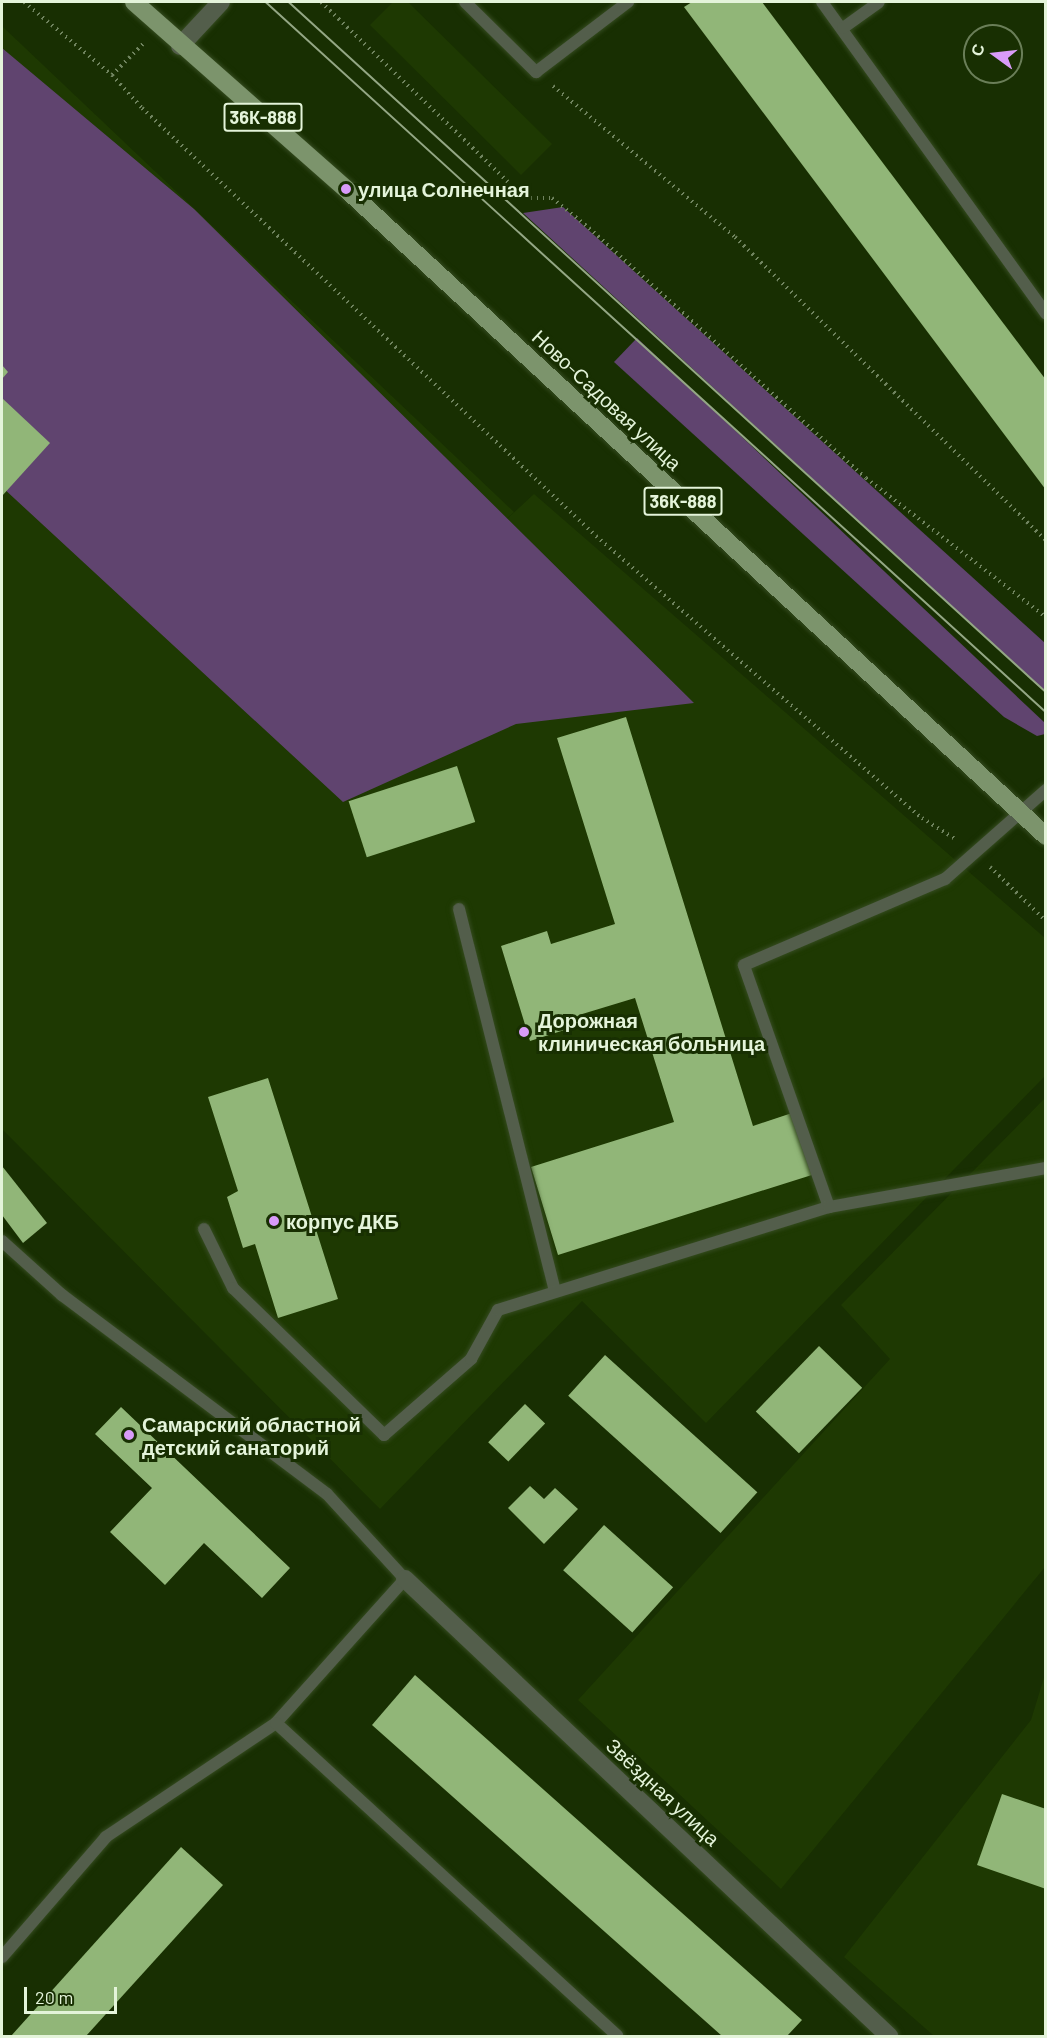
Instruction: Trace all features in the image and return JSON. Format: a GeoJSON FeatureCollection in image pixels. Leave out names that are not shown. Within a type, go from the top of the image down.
{"type":"FeatureCollection","features":[{"type":"Feature","properties":{"kind":"main road","name":"Ново-Садовая улица"},"geometry":{"type":"LineString","coordinates":[[134,2],[180,46],[346,189],[1046,836]]}},
{"type":"Feature","properties":{"kind":"street"},"geometry":{"type":"LineString","coordinates":[[180,46],[221,2]]}},
{"type":"Feature","properties":{"kind":"street","name":"Звёздная улица"},"geometry":{"type":"LineString","coordinates":[[405,1580],[889,2037]]}},
{"type":"Feature","properties":{"kind":"lane"},"geometry":{"type":"LineString","coordinates":[[465,2],[536,72],[628,2]]}},
{"type":"Feature","properties":{"kind":"lane"},"geometry":{"type":"LineString","coordinates":[[822,2],[843,28],[1046,314]]}},
{"type":"Feature","properties":{"kind":"lane"},"geometry":{"type":"LineString","coordinates":[[843,28],[879,2]]}},
{"type":"Feature","properties":{"kind":"lane"},"geometry":{"type":"LineString","coordinates":[[829,1207],[744,965],[945,879],[1046,790]]}},
{"type":"Feature","properties":{"kind":"lane"},"geometry":{"type":"LineString","coordinates":[[459,909],[555,1292]]}},
{"type":"Feature","properties":{"kind":"lane"},"geometry":{"type":"LineString","coordinates":[[204,1229],[233,1288],[384,1435],[471,1359],[498,1310],[829,1207],[1046,1168]]}},
{"type":"Feature","properties":{"kind":"lane"},"geometry":{"type":"LineString","coordinates":[[2,1241],[62,1294],[327,1494],[405,1580],[276,1724],[106,1837],[2,1957]]}},
{"type":"Feature","properties":{"kind":"lane"},"geometry":{"type":"LineString","coordinates":[[276,1724],[617,2037]]}},
{"type":"Feature","properties":{"kind":"path"},"geometry":{"type":"LineString","coordinates":[[24,2],[112,75],[142,108],[596,536],[922,818],[975,852],[1046,921]]}},
{"type":"Feature","properties":{"kind":"path"},"geometry":{"type":"LineString","coordinates":[[321,2],[525,198],[552,198],[589,228],[866,478],[1046,618]]}},
{"type":"Feature","properties":{"kind":"path"},"geometry":{"type":"LineString","coordinates":[[536,72],[735,237],[1046,540]]}},
{"type":"Feature","properties":{"kind":"shaded area"},"geometry":{"type":"Polygon","coordinates":[[[393,2],[408,2],[552,144],[521,175],[370,25],[393,2]]]}},
{"type":"Feature","properties":{"kind":"shaded area","name":"Дорожная клиническая больница"},"geometry":{"type":"Polygon","coordinates":[[[2,26],[514,512],[398,620],[534,494],[1045,938],[1045,1076],[706,1423],[582,1301],[380,1509],[2,1129],[2,26]]]}},
{"type":"Feature","properties":{"kind":"shaded area"},"geometry":{"type":"Polygon","coordinates":[[[2,48],[194,209],[694,703],[516,724],[343,802],[2,487],[2,48]]]}},
{"type":"Feature","properties":{"kind":"shaded area"},"geometry":{"type":"Polygon","coordinates":[[[563,207],[1045,643],[1045,692],[523,213],[563,207]]]}},
{"type":"Feature","properties":{"kind":"shaded area"},"geometry":{"type":"Polygon","coordinates":[[[637,338],[1045,723],[1045,734],[1037,736],[1004,717],[614,362],[637,338]]]}},
{"type":"Feature","properties":{"kind":"shaded area"},"geometry":{"type":"Polygon","coordinates":[[[1045,1098],[1045,1567],[781,1889],[578,1700],[890,1359],[841,1305],[1045,1098]]]}},
{"type":"Feature","properties":{"kind":"shaded area"},"geometry":{"type":"Polygon","coordinates":[[[1045,1674],[1045,2036],[934,2036],[844,1957],[1031,1720],[1045,1674]]]}},
{"type":"Feature","properties":{"kind":"building"},"geometry":{"type":"Polygon","coordinates":[[[692,2],[762,2],[1046,380],[1046,490],[684,7],[692,2]]]}},
{"type":"Feature","properties":{"kind":"building"},"geometry":{"type":"Polygon","coordinates":[[[2,365],[8,372],[2,379],[2,365]]]}},
{"type":"Feature","properties":{"kind":"building"},"geometry":{"type":"Polygon","coordinates":[[[2,398],[50,443],[2,496],[2,398]]]}},
{"type":"Feature","properties":{"kind":"building"},"geometry":{"type":"Polygon","coordinates":[[[626,717],[753,1126],[795,1112],[815,1174],[558,1255],[531,1167],[674,1122],[635,998],[579,1015],[577,1026],[530,1041],[501,946],[547,931],[551,944],[615,924],[557,738],[626,717]]]}},
{"type":"Feature","properties":{"kind":"building"},"geometry":{"type":"Polygon","coordinates":[[[457,766],[475,822],[367,857],[349,801],[457,766]]]}},
{"type":"Feature","properties":{"kind":"building","name":"корпус ДКБ"},"geometry":{"type":"Polygon","coordinates":[[[268,1078],[338,1299],[278,1318],[255,1244],[243,1248],[227,1197],[238,1191],[208,1097],[268,1078]]]}},
{"type":"Feature","properties":{"kind":"building"},"geometry":{"type":"Polygon","coordinates":[[[2,1166],[47,1223],[23,1243],[2,1215],[2,1166]]]}},
{"type":"Feature","properties":{"kind":"building"},"geometry":{"type":"Polygon","coordinates":[[[819,1346],[862,1388],[799,1453],[756,1411],[819,1346]]]}},
{"type":"Feature","properties":{"kind":"building"},"geometry":{"type":"Polygon","coordinates":[[[605,1355],[757,1492],[721,1533],[568,1396],[605,1355]]]}},
{"type":"Feature","properties":{"kind":"building"},"geometry":{"type":"Polygon","coordinates":[[[525,1404],[545,1423],[508,1462],[488,1442],[525,1404]]]}},
{"type":"Feature","properties":{"kind":"building"},"geometry":{"type":"Polygon","coordinates":[[[121,1407],[290,1568],[262,1598],[204,1543],[165,1585],[110,1532],[152,1488],[95,1434],[121,1407]]]}},
{"type":"Feature","properties":{"kind":"building"},"geometry":{"type":"Polygon","coordinates":[[[530,1486],[544,1499],[555,1488],[578,1509],[544,1544],[508,1508],[530,1486]]]}},
{"type":"Feature","properties":{"kind":"building"},"geometry":{"type":"Polygon","coordinates":[[[604,1525],[673,1587],[632,1633],[563,1570],[604,1525]]]}},
{"type":"Feature","properties":{"kind":"building"},"geometry":{"type":"Polygon","coordinates":[[[415,1675],[802,2020],[787,2036],[722,2036],[372,1725],[415,1675]]]}},
{"type":"Feature","properties":{"kind":"building"},"geometry":{"type":"Polygon","coordinates":[[[1002,1794],[1046,1809],[1046,1889],[977,1865],[1002,1794]]]}},
{"type":"Feature","properties":{"kind":"building"},"geometry":{"type":"Polygon","coordinates":[[[181,1847],[223,1885],[86,2036],[11,2036],[181,1847]]]}},
{"type":"Feature","properties":{"kind":"tram line"},"geometry":{"type":"LineString","coordinates":[[266,2],[1046,712]]}},
{"type":"Feature","properties":{"kind":"tram line"},"geometry":{"type":"LineString","coordinates":[[289,2],[1046,692]]}},
{"type":"Feature","properties":{"kind":"place","name":"улица Солнечная"},"geometry":{"type":"Point","coordinates":[346,189]}},
{"type":"Feature","properties":{"kind":"place","name":"Дорожная клиническая больница"},"geometry":{"type":"Point","coordinates":[524,1032]}},
{"type":"Feature","properties":{"kind":"place","name":"корпус ДКБ"},"geometry":{"type":"Point","coordinates":[274,1221]}},
{"type":"Feature","properties":{"kind":"place","name":"Самарский областной детский санаторий"},"geometry":{"type":"Point","coordinates":[129,1435]}}]}
